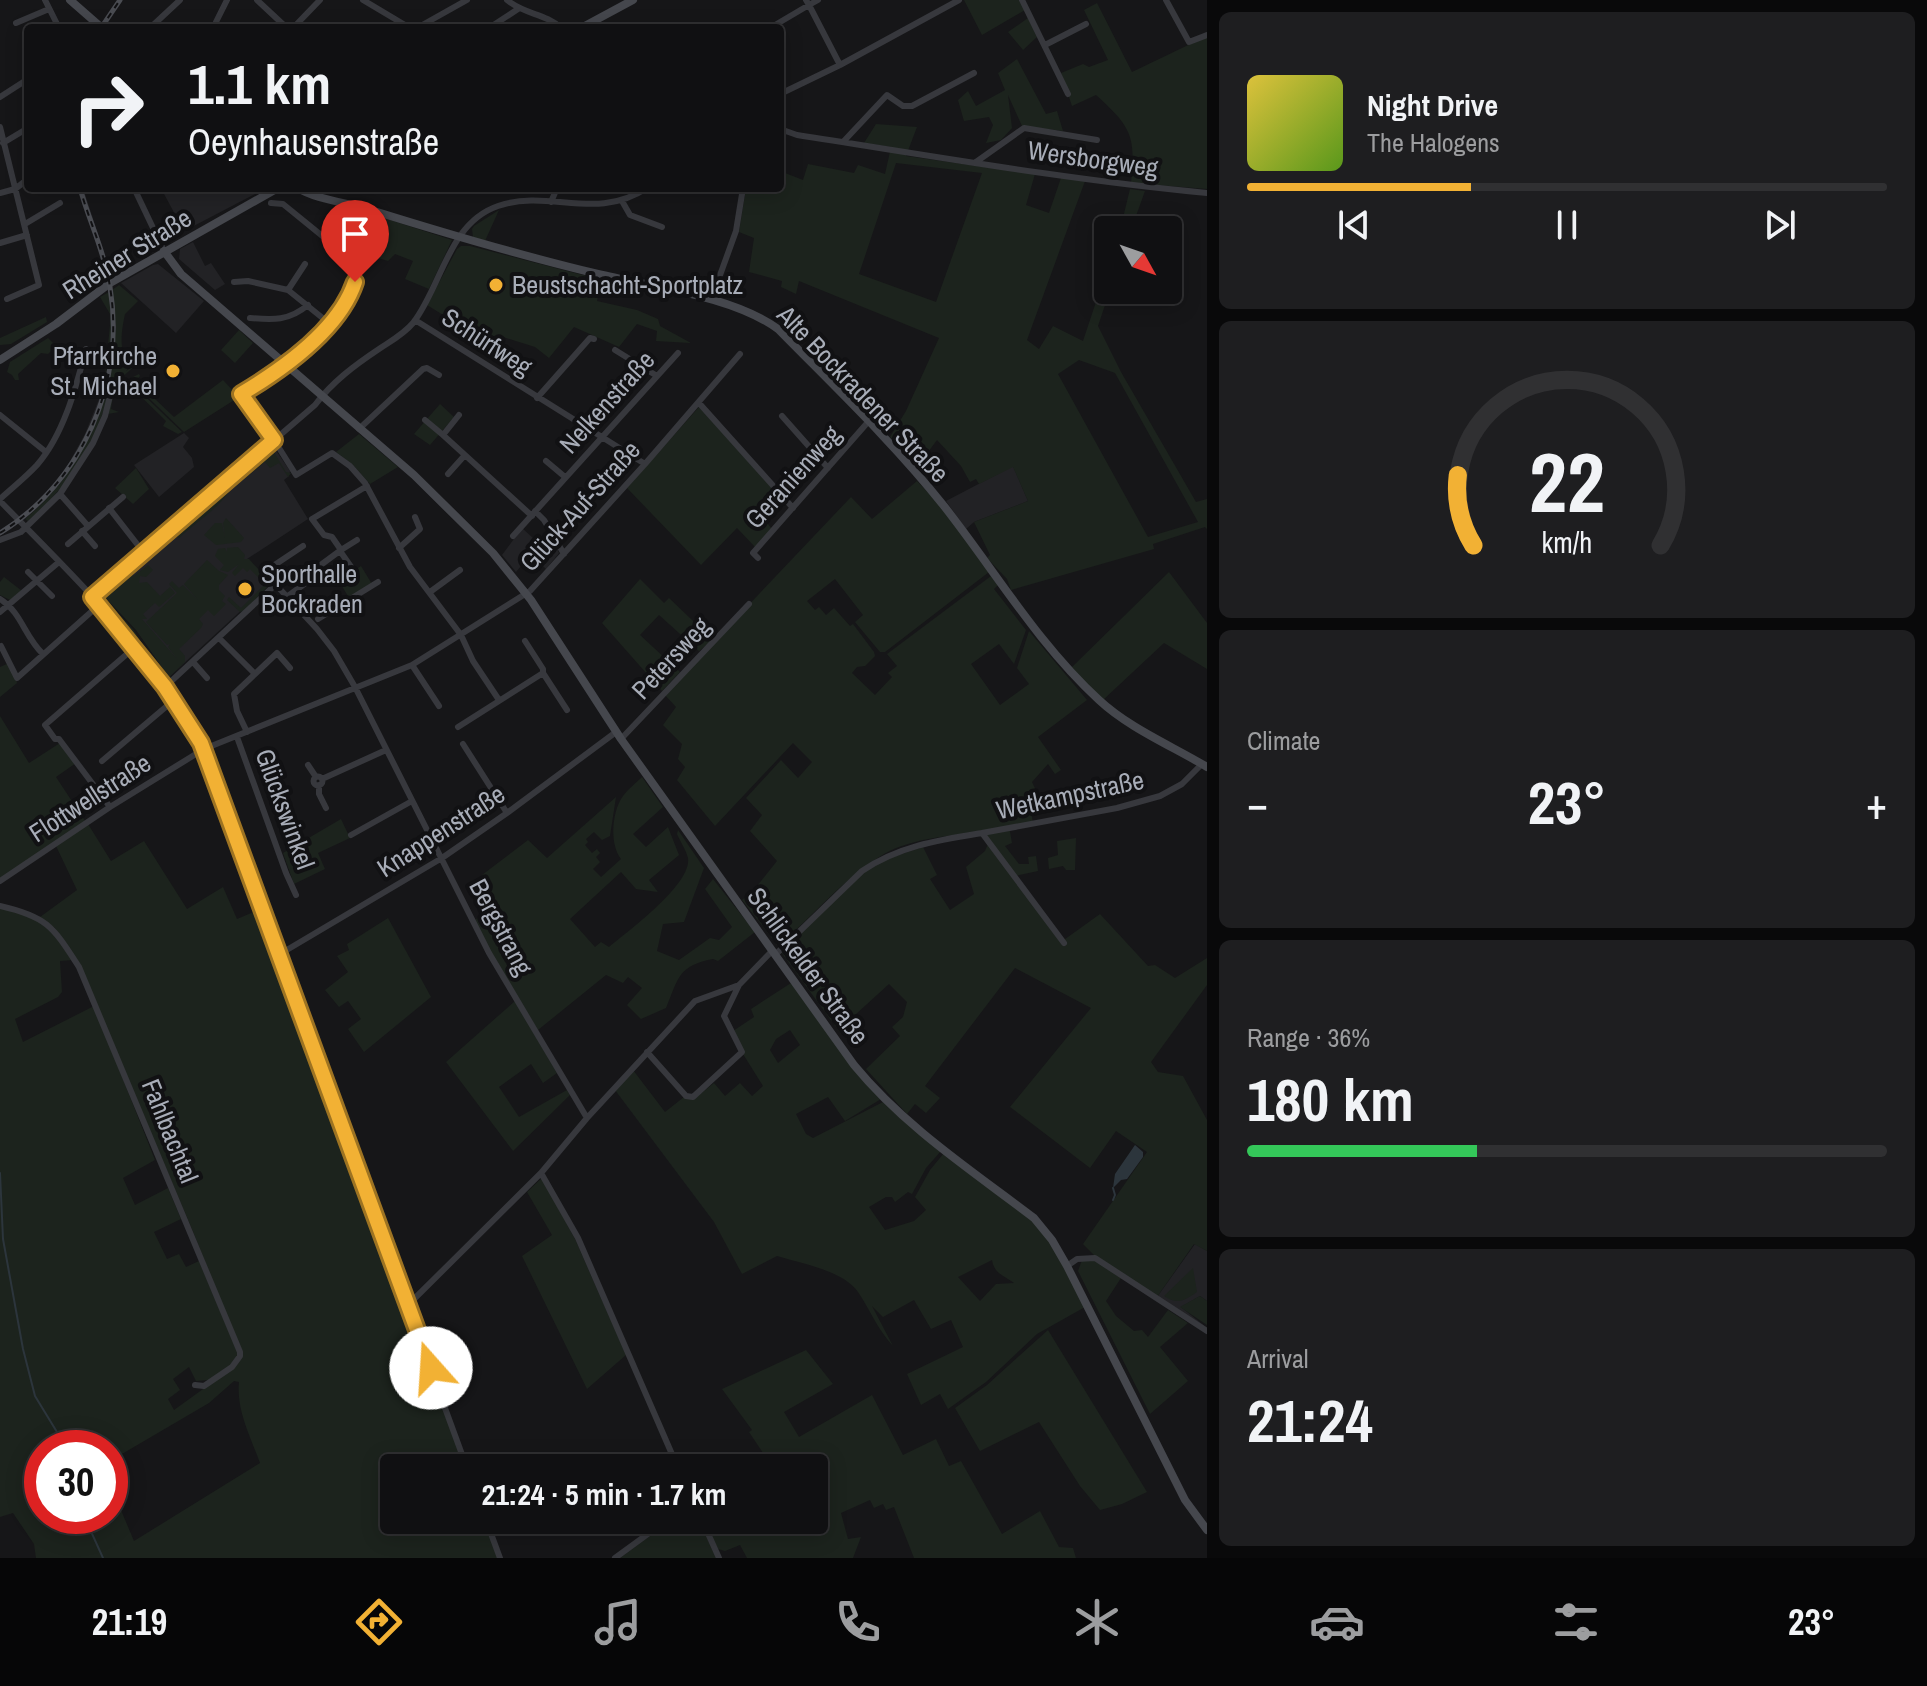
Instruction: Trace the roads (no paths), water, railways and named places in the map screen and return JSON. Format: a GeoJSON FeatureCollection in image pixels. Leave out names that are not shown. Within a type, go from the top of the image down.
{"type":"FeatureCollection","features":[{"type":"Feature","properties":{"kind":"main road"},"geometry":{"type":"LineString","coordinates":[[70,0],[97,24]]}},
{"type":"Feature","properties":{"kind":"main road"},"geometry":{"type":"LineString","coordinates":[[588,24],[633,0]]}},
{"type":"Feature","properties":{"kind":"main road","name":"Rheiner Straße"},"geometry":{"type":"LineString","coordinates":[[0,360],[110,283],[271,192]]}},
{"type":"Feature","properties":{"kind":"main road","name":"Alte Bockradener Straße"},"geometry":{"type":"LineString","coordinates":[[305,192],[347,202],[458,238],[711,300],[761,317],[778,329],[943,505],[1028,619],[1081,682],[1113,712],[1205,766]]}},
{"type":"Feature","properties":{"kind":"main road","name":"Schlickelder Straße"},"geometry":{"type":"LineString","coordinates":[[164,251],[181,274],[451,510],[526,593],[619,735],[854,1065],[884,1099],[931,1141],[1034,1218],[1052,1240],[1185,1500],[1207,1530]]}},
{"type":"Feature","properties":{"kind":"main road"},"geometry":{"type":"LineString","coordinates":[[0,350],[15,350]]}},
{"type":"Feature","properties":{"kind":"street"},"geometry":{"type":"LineString","coordinates":[[45,0],[57,24]]}},
{"type":"Feature","properties":{"kind":"street"},"geometry":{"type":"LineString","coordinates":[[154,24],[180,0]]}},
{"type":"Feature","properties":{"kind":"street"},"geometry":{"type":"LineString","coordinates":[[216,22],[227,0]]}},
{"type":"Feature","properties":{"kind":"street"},"geometry":{"type":"LineString","coordinates":[[257,0],[285,24]]}},
{"type":"Feature","properties":{"kind":"street"},"geometry":{"type":"LineString","coordinates":[[294,24],[320,0]]}},
{"type":"Feature","properties":{"kind":"street"},"geometry":{"type":"LineString","coordinates":[[363,0],[403,24]]}},
{"type":"Feature","properties":{"kind":"street"},"geometry":{"type":"LineString","coordinates":[[424,24],[467,0]]}},
{"type":"Feature","properties":{"kind":"street"},"geometry":{"type":"LineString","coordinates":[[507,0],[518,9],[556,24]]}},
{"type":"Feature","properties":{"kind":"street"},"geometry":{"type":"LineString","coordinates":[[776,24],[818,0]]}},
{"type":"Feature","properties":{"kind":"street"},"geometry":{"type":"LineString","coordinates":[[784,92],[840,65],[947,3],[959,0]]}},
{"type":"Feature","properties":{"kind":"street"},"geometry":{"type":"LineString","coordinates":[[1022,0],[1068,94]]}},
{"type":"Feature","properties":{"kind":"street"},"geometry":{"type":"LineString","coordinates":[[1166,0],[1189,42],[1207,35]]}},
{"type":"Feature","properties":{"kind":"street"},"geometry":{"type":"LineString","coordinates":[[808,3],[840,65]]}},
{"type":"Feature","properties":{"kind":"street"},"geometry":{"type":"LineString","coordinates":[[16,23],[49,9]]}},
{"type":"Feature","properties":{"kind":"street"},"geometry":{"type":"LineString","coordinates":[[495,24],[518,9]]}},
{"type":"Feature","properties":{"kind":"street"},"geometry":{"type":"LineString","coordinates":[[1045,45],[1086,24]]}},
{"type":"Feature","properties":{"kind":"street"},"geometry":{"type":"LineString","coordinates":[[843,142],[887,95],[903,106],[912,106],[974,73]]}},
{"type":"Feature","properties":{"kind":"street"},"geometry":{"type":"LineString","coordinates":[[0,97],[24,82]]}},
{"type":"Feature","properties":{"kind":"street"},"geometry":{"type":"LineString","coordinates":[[0,127],[39,285],[7,299]]}},
{"type":"Feature","properties":{"kind":"street","name":"Wersborgweg"},"geometry":{"type":"LineString","coordinates":[[975,163],[1024,128],[1097,140]]}},
{"type":"Feature","properties":{"kind":"street"},"geometry":{"type":"LineString","coordinates":[[3,143],[24,130]]}},
{"type":"Feature","properties":{"kind":"street","name":"Wersborgweg"},"geometry":{"type":"LineString","coordinates":[[784,130],[975,163],[1133,186],[1207,193]]}},
{"type":"Feature","properties":{"kind":"street"},"geometry":{"type":"LineString","coordinates":[[0,193],[15,189],[24,182]]}},
{"type":"Feature","properties":{"kind":"street"},"geometry":{"type":"LineString","coordinates":[[136,192],[164,251]]}},
{"type":"Feature","properties":{"kind":"street"},"geometry":{"type":"LineString","coordinates":[[551,202],[555,192]]}},
{"type":"Feature","properties":{"kind":"street"},"geometry":{"type":"LineString","coordinates":[[92,597],[315,405],[346,373],[404,332],[415,320],[458,238],[483,213],[499,206],[531,201],[604,205],[622,201],[639,192]]}},
{"type":"Feature","properties":{"kind":"street"},"geometry":{"type":"LineString","coordinates":[[711,300],[736,231],[742,192]]}},
{"type":"Feature","properties":{"kind":"street"},"geometry":{"type":"LineString","coordinates":[[622,201],[630,215],[662,227]]}},
{"type":"Feature","properties":{"kind":"street"},"geometry":{"type":"LineString","coordinates":[[25,224],[60,203]]}},
{"type":"Feature","properties":{"kind":"street"},"geometry":{"type":"LineString","coordinates":[[271,203],[283,204],[358,265],[349,301],[330,324],[281,370],[241,394],[296,475],[332,453],[350,466],[367,486],[399,548],[461,635],[473,661],[499,700]]}},
{"type":"Feature","properties":{"kind":"street"},"geometry":{"type":"LineString","coordinates":[[330,241],[344,225],[359,226],[383,237],[378,249]]}},
{"type":"Feature","properties":{"kind":"street"},"geometry":{"type":"LineString","coordinates":[[0,243],[27,235]]}},
{"type":"Feature","properties":{"kind":"street"},"geometry":{"type":"LineString","coordinates":[[288,290],[305,264]]}},
{"type":"Feature","properties":{"kind":"street"},"geometry":{"type":"LineString","coordinates":[[234,282],[248,281],[288,290],[330,324]]}},
{"type":"Feature","properties":{"kind":"street"},"geometry":{"type":"LineString","coordinates":[[250,318],[288,318],[308,305]]}},
{"type":"Feature","properties":{"kind":"street","name":"Schürfweg"},"geometry":{"type":"LineString","coordinates":[[415,320],[645,464]]}},
{"type":"Feature","properties":{"kind":"street","name":"Schürfweg"},"geometry":{"type":"LineString","coordinates":[[537,398],[590,338],[594,339]]}},
{"type":"Feature","properties":{"kind":"street"},"geometry":{"type":"LineString","coordinates":[[86,349],[79,378],[46,452],[0,500],[100,604],[165,687],[204,749],[462,1454]]}},
{"type":"Feature","properties":{"kind":"street"},"geometry":{"type":"LineString","coordinates":[[615,350],[657,376]]}},
{"type":"Feature","properties":{"kind":"street","name":"Nelkenstraße"},"geometry":{"type":"LineString","coordinates":[[513,536],[678,353]]}},
{"type":"Feature","properties":{"kind":"street","name":"Glück-Auf-Straße"},"geometry":{"type":"LineString","coordinates":[[204,749],[412,665],[530,591],[740,354]]}},
{"type":"Feature","properties":{"kind":"street"},"geometry":{"type":"LineString","coordinates":[[359,429],[423,369],[439,375]]}},
{"type":"Feature","properties":{"kind":"street"},"geometry":{"type":"LineString","coordinates":[[0,540],[18,534],[60,494],[93,443],[105,416],[112,388]]}},
{"type":"Feature","properties":{"kind":"street"},"geometry":{"type":"LineString","coordinates":[[699,403],[793,508]]}},
{"type":"Feature","properties":{"kind":"street"},"geometry":{"type":"LineString","coordinates":[[0,415],[46,452]]}},
{"type":"Feature","properties":{"kind":"street"},"geometry":{"type":"LineString","coordinates":[[443,435],[459,415]]}},
{"type":"Feature","properties":{"kind":"street"},"geometry":{"type":"LineString","coordinates":[[782,416],[828,468]]}},
{"type":"Feature","properties":{"kind":"street"},"geometry":{"type":"LineString","coordinates":[[425,420],[533,514],[544,520],[564,554]]}},
{"type":"Feature","properties":{"kind":"street","name":"Geranienweg"},"geometry":{"type":"LineString","coordinates":[[758,558],[753,553],[868,422]]}},
{"type":"Feature","properties":{"kind":"street"},"geometry":{"type":"LineString","coordinates":[[448,474],[465,455]]}},
{"type":"Feature","properties":{"kind":"street","name":"Nelkenstraße"},"geometry":{"type":"LineString","coordinates":[[546,461],[565,477]]}},
{"type":"Feature","properties":{"kind":"street"},"geometry":{"type":"LineString","coordinates":[[354,571],[332,537],[324,535],[312,519],[367,486]]}},
{"type":"Feature","properties":{"kind":"street"},"geometry":{"type":"LineString","coordinates":[[60,494],[88,526]]}},
{"type":"Feature","properties":{"kind":"street"},"geometry":{"type":"LineString","coordinates":[[68,544],[123,497]]}},
{"type":"Feature","properties":{"kind":"street"},"geometry":{"type":"LineString","coordinates":[[109,508],[144,553]]}},
{"type":"Feature","properties":{"kind":"street"},"geometry":{"type":"LineString","coordinates":[[399,548],[420,529],[415,517]]}},
{"type":"Feature","properties":{"kind":"street"},"geometry":{"type":"LineString","coordinates":[[82,531],[95,546]]}},
{"type":"Feature","properties":{"kind":"street"},"geometry":{"type":"LineString","coordinates":[[318,567],[357,540]]}},
{"type":"Feature","properties":{"kind":"street"},"geometry":{"type":"LineString","coordinates":[[165,687],[275,585],[264,572],[303,546]]}},
{"type":"Feature","properties":{"kind":"street"},"geometry":{"type":"LineString","coordinates":[[0,612],[59,562]]}},
{"type":"Feature","properties":{"kind":"street"},"geometry":{"type":"LineString","coordinates":[[430,592],[460,570]]}},
{"type":"Feature","properties":{"kind":"street"},"geometry":{"type":"LineString","coordinates":[[28,572],[52,596]]}},
{"type":"Feature","properties":{"kind":"street"},"geometry":{"type":"LineString","coordinates":[[288,596],[307,582]]}},
{"type":"Feature","properties":{"kind":"street"},"geometry":{"type":"LineString","coordinates":[[309,619],[318,619],[378,582]]}},
{"type":"Feature","properties":{"kind":"street","name":"Bergstrang"},"geometry":{"type":"LineString","coordinates":[[275,585],[317,629],[355,687],[489,953],[587,1118]]}},
{"type":"Feature","properties":{"kind":"street"},"geometry":{"type":"LineString","coordinates":[[0,599],[10,605],[27,637],[43,654]]}},
{"type":"Feature","properties":{"kind":"street"},"geometry":{"type":"LineString","coordinates":[[1,646],[17,678],[100,604]]}},
{"type":"Feature","properties":{"kind":"street","name":"Petersweg"},"geometry":{"type":"LineString","coordinates":[[619,735],[749,604]]}},
{"type":"Feature","properties":{"kind":"street"},"geometry":{"type":"LineString","coordinates":[[317,629],[318,619]]}},
{"type":"Feature","properties":{"kind":"street"},"geometry":{"type":"LineString","coordinates":[[220,639],[255,674]]}},
{"type":"Feature","properties":{"kind":"street"},"geometry":{"type":"LineString","coordinates":[[525,641],[567,710]]}},
{"type":"Feature","properties":{"kind":"street"},"geometry":{"type":"LineString","coordinates":[[110,807],[45,725],[135,647]]}},
{"type":"Feature","properties":{"kind":"street"},"geometry":{"type":"LineString","coordinates":[[247,732],[237,711],[234,694],[277,653],[290,668]]}},
{"type":"Feature","properties":{"kind":"street"},"geometry":{"type":"LineString","coordinates":[[193,662],[207,678]]}},
{"type":"Feature","properties":{"kind":"street"},"geometry":{"type":"LineString","coordinates":[[412,665],[439,706]]}},
{"type":"Feature","properties":{"kind":"street"},"geometry":{"type":"LineString","coordinates":[[458,727],[543,673]]}},
{"type":"Feature","properties":{"kind":"street"},"geometry":{"type":"LineString","coordinates":[[102,761],[174,700]]}},
{"type":"Feature","properties":{"kind":"street","name":"Knappenstraße"},"geometry":{"type":"LineString","coordinates":[[280,954],[442,858],[619,735]]}},
{"type":"Feature","properties":{"kind":"street","name":"Glückswinkel"},"geometry":{"type":"LineString","coordinates":[[237,737],[296,895]]}},
{"type":"Feature","properties":{"kind":"street"},"geometry":{"type":"LineString","coordinates":[[463,744],[507,813]]}},
{"type":"Feature","properties":{"kind":"street","name":"Flottwellstraße"},"geometry":{"type":"LineString","coordinates":[[0,881],[204,749]]}},
{"type":"Feature","properties":{"kind":"street"},"geometry":{"type":"LineString","coordinates":[[319,780],[386,750]]}},
{"type":"Feature","properties":{"kind":"street"},"geometry":{"type":"LineString","coordinates":[[308,765],[319,780],[319,794],[326,808]]}},
{"type":"Feature","properties":{"kind":"street","name":"Wetkampstraße"},"geometry":{"type":"LineString","coordinates":[[739,985],[862,871],[897,851],[929,842],[1117,808],[1160,796],[1205,766]]}},
{"type":"Feature","properties":{"kind":"street","name":"Glückswinkel"},"geometry":{"type":"LineString","coordinates":[[351,835],[412,801]]}},
{"type":"Feature","properties":{"kind":"street","name":"Wetkampstraße"},"geometry":{"type":"LineString","coordinates":[[982,833],[1064,943]]}},
{"type":"Feature","properties":{"kind":"street","name":"Fahlbachtal"},"geometry":{"type":"LineString","coordinates":[[0,906],[37,916],[54,930],[79,967],[240,1352],[232,1367],[204,1386],[195,1385]]}},
{"type":"Feature","properties":{"kind":"street"},"geometry":{"type":"LineString","coordinates":[[408,1305],[541,1173],[587,1118],[695,1001],[739,985]]}},
{"type":"Feature","properties":{"kind":"street"},"geometry":{"type":"LineString","coordinates":[[647,1052],[686,1096],[693,1097],[742,1052],[724,1016],[739,985]]}},
{"type":"Feature","properties":{"kind":"street"},"geometry":{"type":"LineString","coordinates":[[541,1173],[578,1238],[672,1454]]}},
{"type":"Feature","properties":{"kind":"street"},"geometry":{"type":"LineString","coordinates":[[1067,1266],[1077,1259],[1095,1258],[1207,1331]]}},
{"type":"Feature","properties":{"kind":"street"},"geometry":{"type":"LineString","coordinates":[[491,1534],[500,1558]]}},
{"type":"Feature","properties":{"kind":"street"},"geometry":{"type":"LineString","coordinates":[[615,1558],[648,1534]]}},
{"type":"Feature","properties":{"kind":"street"},"geometry":{"type":"LineString","coordinates":[[708,1534],[719,1558]]}},
{"type":"Feature","properties":{"kind":"waterway"},"geometry":{"type":"LineString","coordinates":[[0,1173],[3,1239],[23,1349],[35,1396],[56,1430]]}},
{"type":"Feature","properties":{"kind":"waterway"},"geometry":{"type":"LineString","coordinates":[[1113,1188],[1113,1200]]}},
{"type":"Feature","properties":{"kind":"waterway"},"geometry":{"type":"LineString","coordinates":[[92,1534],[103,1558]]}},
{"type":"Feature","properties":{"kind":"railway"},"geometry":{"type":"LineString","coordinates":[[104,24],[120,0]]}},
{"type":"Feature","properties":{"kind":"railway"},"geometry":{"type":"LineString","coordinates":[[0,533],[29,512],[54,487],[92,427],[104,394],[111,359],[113,323],[110,287],[81,192]]}},
{"type":"Feature","properties":{"kind":"place","name":"Beustschacht-Sportplatz"},"geometry":{"type":"Point","coordinates":[496,285]}},
{"type":"Feature","properties":{"kind":"place","name":"Pfarrkirche St. Michael"},"geometry":{"type":"Point","coordinates":[173,371]}},
{"type":"Feature","properties":{"kind":"place","name":"Sporthalle Bockraden"},"geometry":{"type":"Point","coordinates":[245,589]}}]}
